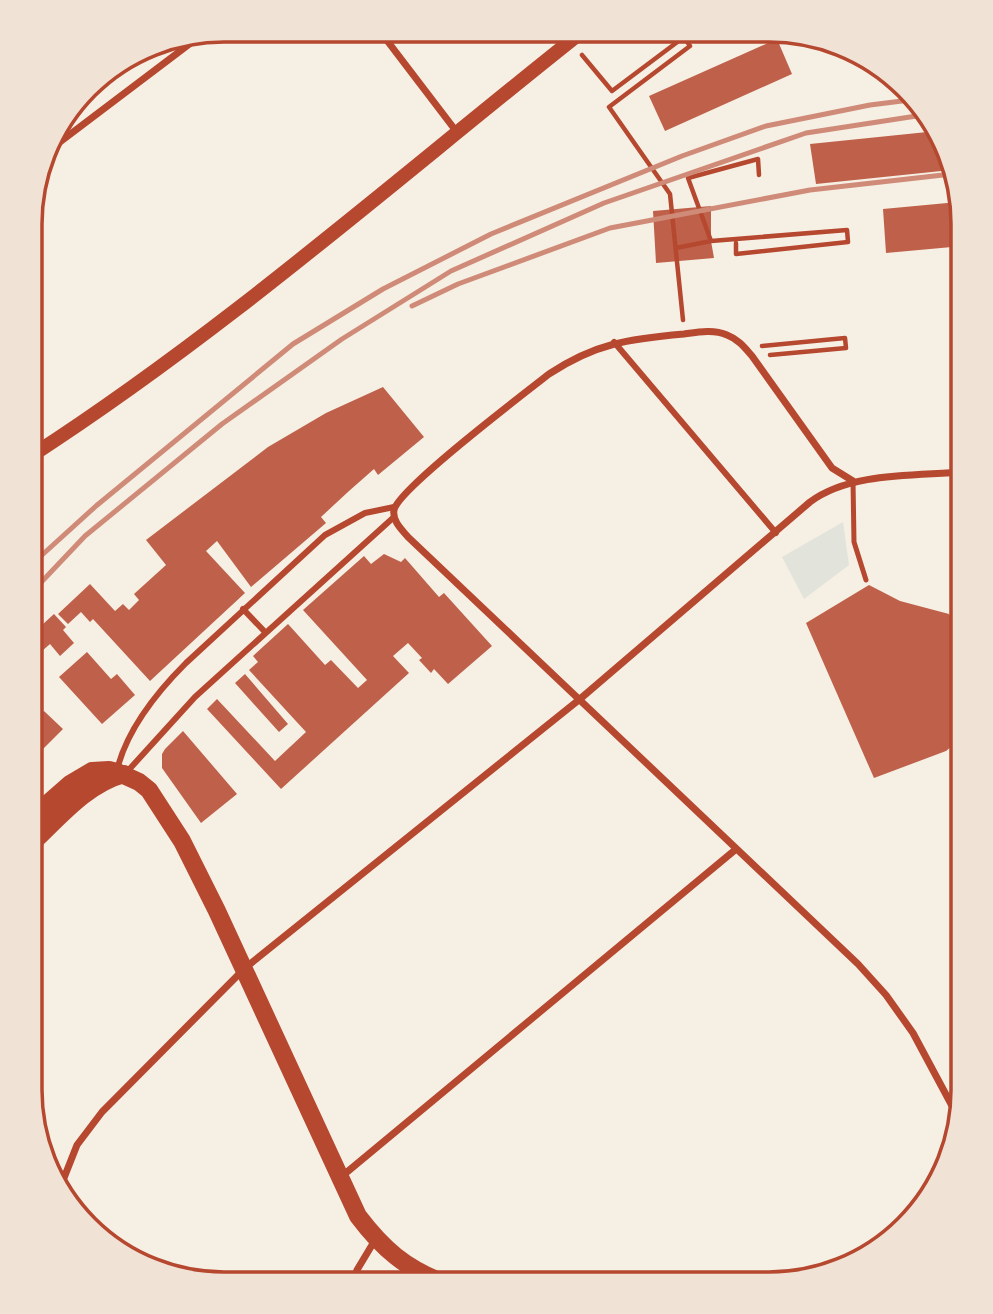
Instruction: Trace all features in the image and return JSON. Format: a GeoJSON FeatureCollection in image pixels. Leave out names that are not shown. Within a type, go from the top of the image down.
{"type":"FeatureCollection","features":[{"type":"Feature","properties":{"kind":"main road"},"geometry":{"type":"LineString","coordinates":[[42,449],[89,419],[302,259],[456,131],[569,42]]}},
{"type":"Feature","properties":{"kind":"main road"},"geometry":{"type":"LineString","coordinates":[[42,809],[92,771],[117,772],[149,790],[169,818],[202,880],[358,1216],[375,1239],[396,1258],[420,1272]]}},
{"type":"Feature","properties":{"kind":"main road"},"geometry":{"type":"LineString","coordinates":[[42,834],[89,792],[117,772]]}},
{"type":"Feature","properties":{"kind":"street"},"geometry":{"type":"LineString","coordinates":[[388,42],[456,131]]}},
{"type":"Feature","properties":{"kind":"street"},"geometry":{"type":"LineString","coordinates":[[63,138],[188,45]]}},
{"type":"Feature","properties":{"kind":"street"},"geometry":{"type":"LineString","coordinates":[[117,772],[126,746],[141,718],[162,688],[243,609],[325,536],[366,513],[394,507],[424,475],[549,374],[588,351],[614,342],[706,332],[724,333],[752,356],[832,468],[853,481]]}},
{"type":"Feature","properties":{"kind":"street"},"geometry":{"type":"LineString","coordinates":[[614,342],[776,533]]}},
{"type":"Feature","properties":{"kind":"street"},"geometry":{"type":"LineString","coordinates":[[64,1177],[77,1145],[102,1112],[245,968],[580,699],[821,494],[853,481],[951,473]]}},
{"type":"Feature","properties":{"kind":"street"},"geometry":{"type":"LineString","coordinates":[[394,507],[394,517],[408,537],[858,964],[887,995],[913,1033],[951,1104]]}},
{"type":"Feature","properties":{"kind":"street"},"geometry":{"type":"LineString","coordinates":[[117,772],[265,632],[394,517]]}},
{"type":"Feature","properties":{"kind":"street"},"geometry":{"type":"LineString","coordinates":[[243,609],[265,632]]}},
{"type":"Feature","properties":{"kind":"street"},"geometry":{"type":"LineString","coordinates":[[341,1177],[735,850]]}},
{"type":"Feature","properties":{"kind":"street"},"geometry":{"type":"LineString","coordinates":[[357,1272],[375,1239]]}},
{"type":"Feature","properties":{"kind":"lane"},"geometry":{"type":"LineString","coordinates":[[853,481],[855,542],[866,580]]}},
{"type":"Feature","properties":{"kind":"path"},"geometry":{"type":"LineString","coordinates":[[571,42],[612,91],[677,42]]}},
{"type":"Feature","properties":{"kind":"path"},"geometry":{"type":"LineString","coordinates":[[684,330],[670,194],[609,107],[690,46],[687,42]]}},
{"type":"Feature","properties":{"kind":"path"},"geometry":{"type":"LineString","coordinates":[[711,241],[688,178],[758,159],[759,174]]}},
{"type":"Feature","properties":{"kind":"path"},"geometry":{"type":"LineString","coordinates":[[676,248],[711,241],[847,230],[848,242],[736,254],[736,243]]}},
{"type":"Feature","properties":{"kind":"path"},"geometry":{"type":"LineString","coordinates":[[760,346],[845,338],[846,348],[761,356]]}},
{"type":"Feature","properties":{"kind":"shaded area"},"geometry":{"type":"Polygon","coordinates":[[[843,522],[849,565],[804,599],[782,557],[843,522]]]}},
{"type":"Feature","properties":{"kind":"building"},"geometry":{"type":"Polygon","coordinates":[[[770,42],[779,43],[792,74],[665,131],[649,96],[770,42]]]}},
{"type":"Feature","properties":{"kind":"building"},"geometry":{"type":"Polygon","coordinates":[[[926,132],[943,171],[816,184],[810,144],[926,132]]]}},
{"type":"Feature","properties":{"kind":"building"},"geometry":{"type":"Polygon","coordinates":[[[949,203],[951,247],[886,253],[883,209],[949,203]]]}},
{"type":"Feature","properties":{"kind":"building"},"geometry":{"type":"Polygon","coordinates":[[[711,206],[714,258],[656,263],[653,211],[711,206]]]}},
{"type":"Feature","properties":{"kind":"building"},"geometry":{"type":"Polygon","coordinates":[[[383,387],[424,437],[378,475],[374,469],[321,517],[326,523],[251,587],[217,541],[206,551],[245,593],[150,681],[93,619],[90,622],[81,612],[68,624],[58,614],[90,584],[115,611],[123,604],[129,610],[139,600],[134,594],[166,565],[146,540],[268,447],[326,413],[383,387]]]}},
{"type":"Feature","properties":{"kind":"building"},"geometry":{"type":"Polygon","coordinates":[[[384,554],[401,562],[405,558],[439,597],[444,593],[492,646],[448,684],[434,669],[431,673],[408,643],[393,656],[409,673],[281,789],[207,709],[217,699],[275,761],[306,732],[249,670],[258,662],[253,656],[288,624],[325,665],[331,660],[358,688],[367,680],[303,610],[364,556],[371,564],[384,554]]]}},
{"type":"Feature","properties":{"kind":"building"},"geometry":{"type":"Polygon","coordinates":[[[869,585],[900,601],[949,614],[951,747],[874,778],[806,623],[869,585]]]}},
{"type":"Feature","properties":{"kind":"building"},"geometry":{"type":"Polygon","coordinates":[[[54,614],[66,627],[63,630],[74,643],[60,656],[50,644],[42,651],[42,625],[54,614]]]}},
{"type":"Feature","properties":{"kind":"building"},"geometry":{"type":"Polygon","coordinates":[[[87,652],[111,679],[117,674],[135,695],[102,724],[59,677],[87,652]]]}},
{"type":"Feature","properties":{"kind":"building"},"geometry":{"type":"Polygon","coordinates":[[[245,674],[288,724],[279,732],[235,683],[245,674]]]}},
{"type":"Feature","properties":{"kind":"building"},"geometry":{"type":"Polygon","coordinates":[[[44,711],[63,729],[42,750],[44,711]]]}},
{"type":"Feature","properties":{"kind":"building"},"geometry":{"type":"Polygon","coordinates":[[[183,731],[237,794],[201,823],[162,768],[162,754],[183,731]]]}},
{"type":"Feature","properties":{"kind":"railway"},"geometry":{"type":"LineString","coordinates":[[42,555],[96,506],[293,344],[383,289],[491,234],[682,156],[766,126],[903,101]]}},
{"type":"Feature","properties":{"kind":"railway"},"geometry":{"type":"LineString","coordinates":[[42,581],[85,536],[222,424],[342,339],[451,271],[604,203],[806,133],[915,116]]}},
{"type":"Feature","properties":{"kind":"railway"},"geometry":{"type":"LineString","coordinates":[[412,306],[458,284],[610,228],[810,190],[944,175]]}}]}
